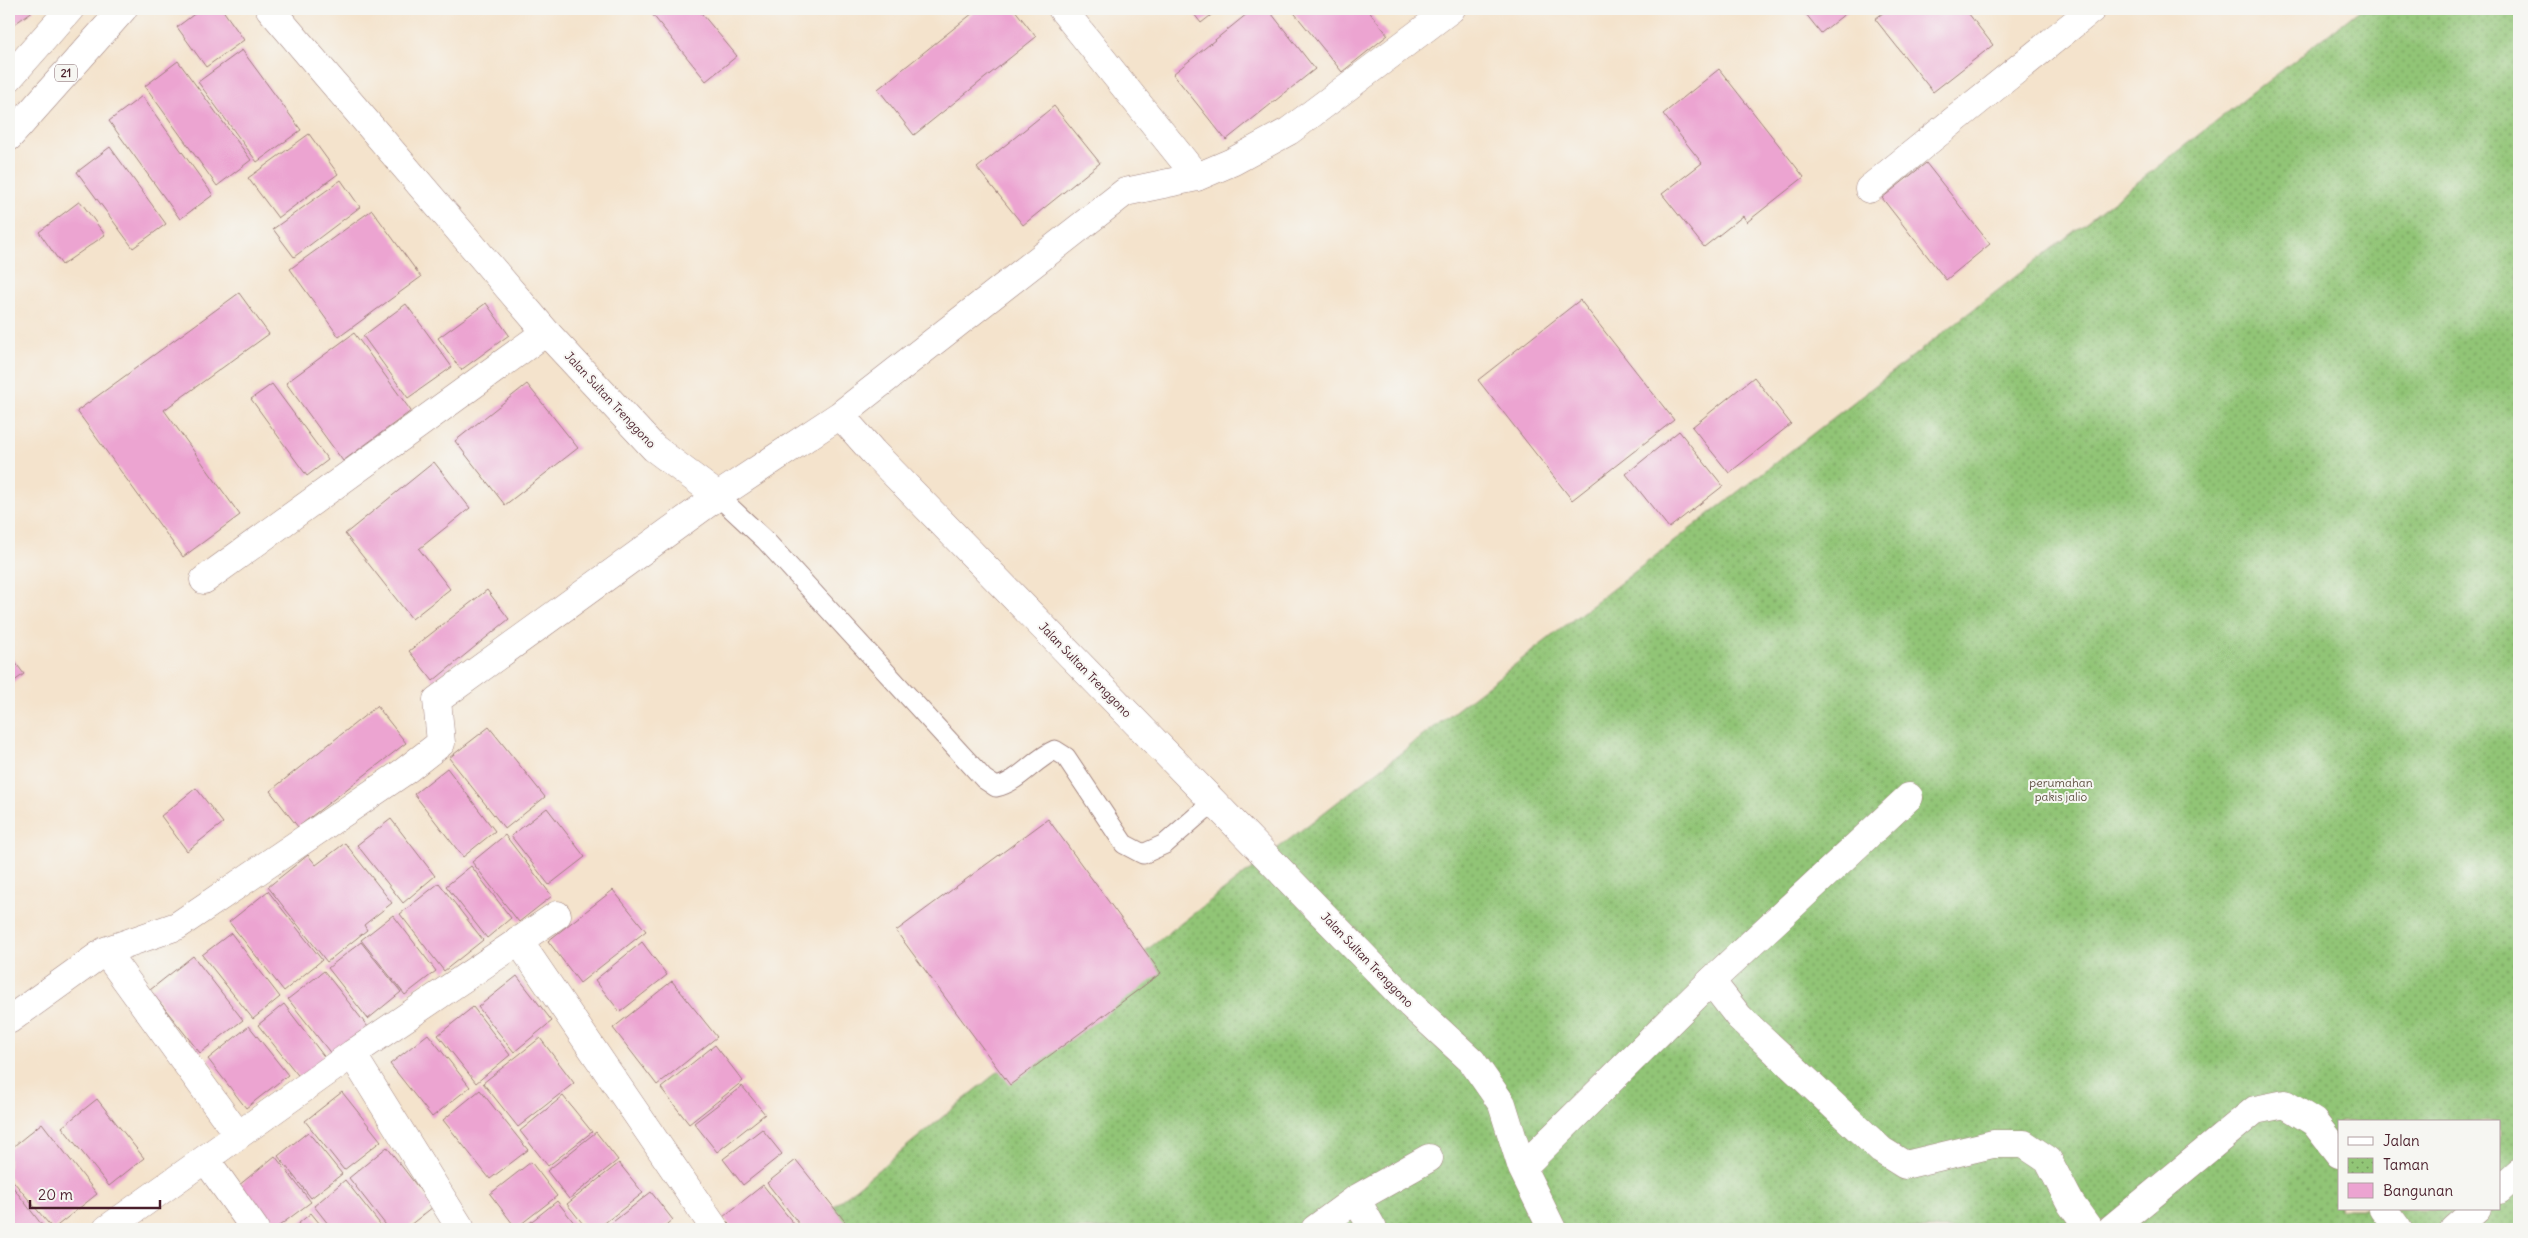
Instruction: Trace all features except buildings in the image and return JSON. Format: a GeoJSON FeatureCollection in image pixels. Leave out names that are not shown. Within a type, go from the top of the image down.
{"type":"FeatureCollection","features":[{"type":"Feature","properties":{"kind":"main road"},"geometry":{"type":"LineString","coordinates":[[9,78],[70,9]]}},
{"type":"Feature","properties":{"kind":"main road","name":"21"},"geometry":{"type":"LineString","coordinates":[[9,137],[123,9]]}},
{"type":"Feature","properties":{"kind":"main road","name":"Jalan Sultan Trenggono"},"geometry":{"type":"LineString","coordinates":[[270,9],[546,332],[654,448],[718,496]]}},
{"type":"Feature","properties":{"kind":"main road"},"geometry":{"type":"LineString","coordinates":[[1062,9],[1197,178]]}},
{"type":"Feature","properties":{"kind":"main road"},"geometry":{"type":"LineString","coordinates":[[9,1020],[105,951],[177,926],[405,772],[441,743],[438,700],[718,496],[840,415],[1125,192],[1197,178],[1232,162],[1289,131],[1451,9]]}},
{"type":"Feature","properties":{"kind":"main road"},"geometry":{"type":"LineString","coordinates":[[1869,189],[2092,9]]}},
{"type":"Feature","properties":{"kind":"main road"},"geometry":{"type":"LineString","coordinates":[[204,580],[546,332]]}},
{"type":"Feature","properties":{"kind":"main road","name":"Jalan Sultan Trenggono"},"geometry":{"type":"LineString","coordinates":[[840,415],[873,452],[1411,1006],[1472,1061],[1502,1104],[1522,1168],[1552,1229]]}},
{"type":"Feature","properties":{"kind":"main road"},"geometry":{"type":"LineString","coordinates":[[1522,1168],[1711,981],[1909,798]]}},
{"type":"Feature","properties":{"kind":"main road"},"geometry":{"type":"LineString","coordinates":[[107,1229],[352,1054],[557,915]]}},
{"type":"Feature","properties":{"kind":"main road"},"geometry":{"type":"LineString","coordinates":[[518,940],[715,1229]]}},
{"type":"Feature","properties":{"kind":"main road"},"geometry":{"type":"LineString","coordinates":[[105,951],[238,1134]]}},
{"type":"Feature","properties":{"kind":"main road"},"geometry":{"type":"LineString","coordinates":[[1711,981],[1739,1017],[1881,1150],[1905,1165],[1993,1144],[2024,1144],[2048,1160],[2071,1204],[2089,1229]]}},
{"type":"Feature","properties":{"kind":"main road"},"geometry":{"type":"LineString","coordinates":[[352,1054],[458,1228]]}},
{"type":"Feature","properties":{"kind":"main road"},"geometry":{"type":"LineString","coordinates":[[2111,1229],[2255,1110],[2285,1104],[2314,1122],[2338,1153]]}},
{"type":"Feature","properties":{"kind":"main road"},"geometry":{"type":"LineString","coordinates":[[1315,1229],[1356,1199],[1429,1158]]}},
{"type":"Feature","properties":{"kind":"main road"},"geometry":{"type":"LineString","coordinates":[[206,1160],[255,1229]]}},
{"type":"Feature","properties":{"kind":"main road"},"geometry":{"type":"LineString","coordinates":[[2500,1189],[2519,1172]]}},
{"type":"Feature","properties":{"kind":"main road"},"geometry":{"type":"LineString","coordinates":[[1356,1199],[1373,1229]]}},
{"type":"Feature","properties":{"kind":"main road"},"geometry":{"type":"LineString","coordinates":[[2384,1210],[2398,1229]]}},
{"type":"Feature","properties":{"kind":"main road"},"geometry":{"type":"LineString","coordinates":[[2454,1229],[2476,1210]]}},
{"type":"Feature","properties":{"kind":"lane"},"geometry":{"type":"LineString","coordinates":[[718,496],[765,540],[984,779],[996,787],[1007,784],[1046,754],[1055,750],[1066,757],[1124,844],[1143,854],[1166,844],[1213,802]]}},
{"type":"Feature","properties":{"kind":"green space","name":"perumahan pakis jalio"},"geometry":{"type":"Polygon","coordinates":[[[2361,9],[2519,9],[2519,1229],[806,1229],[1144,952],[2361,9]]]}}]}
